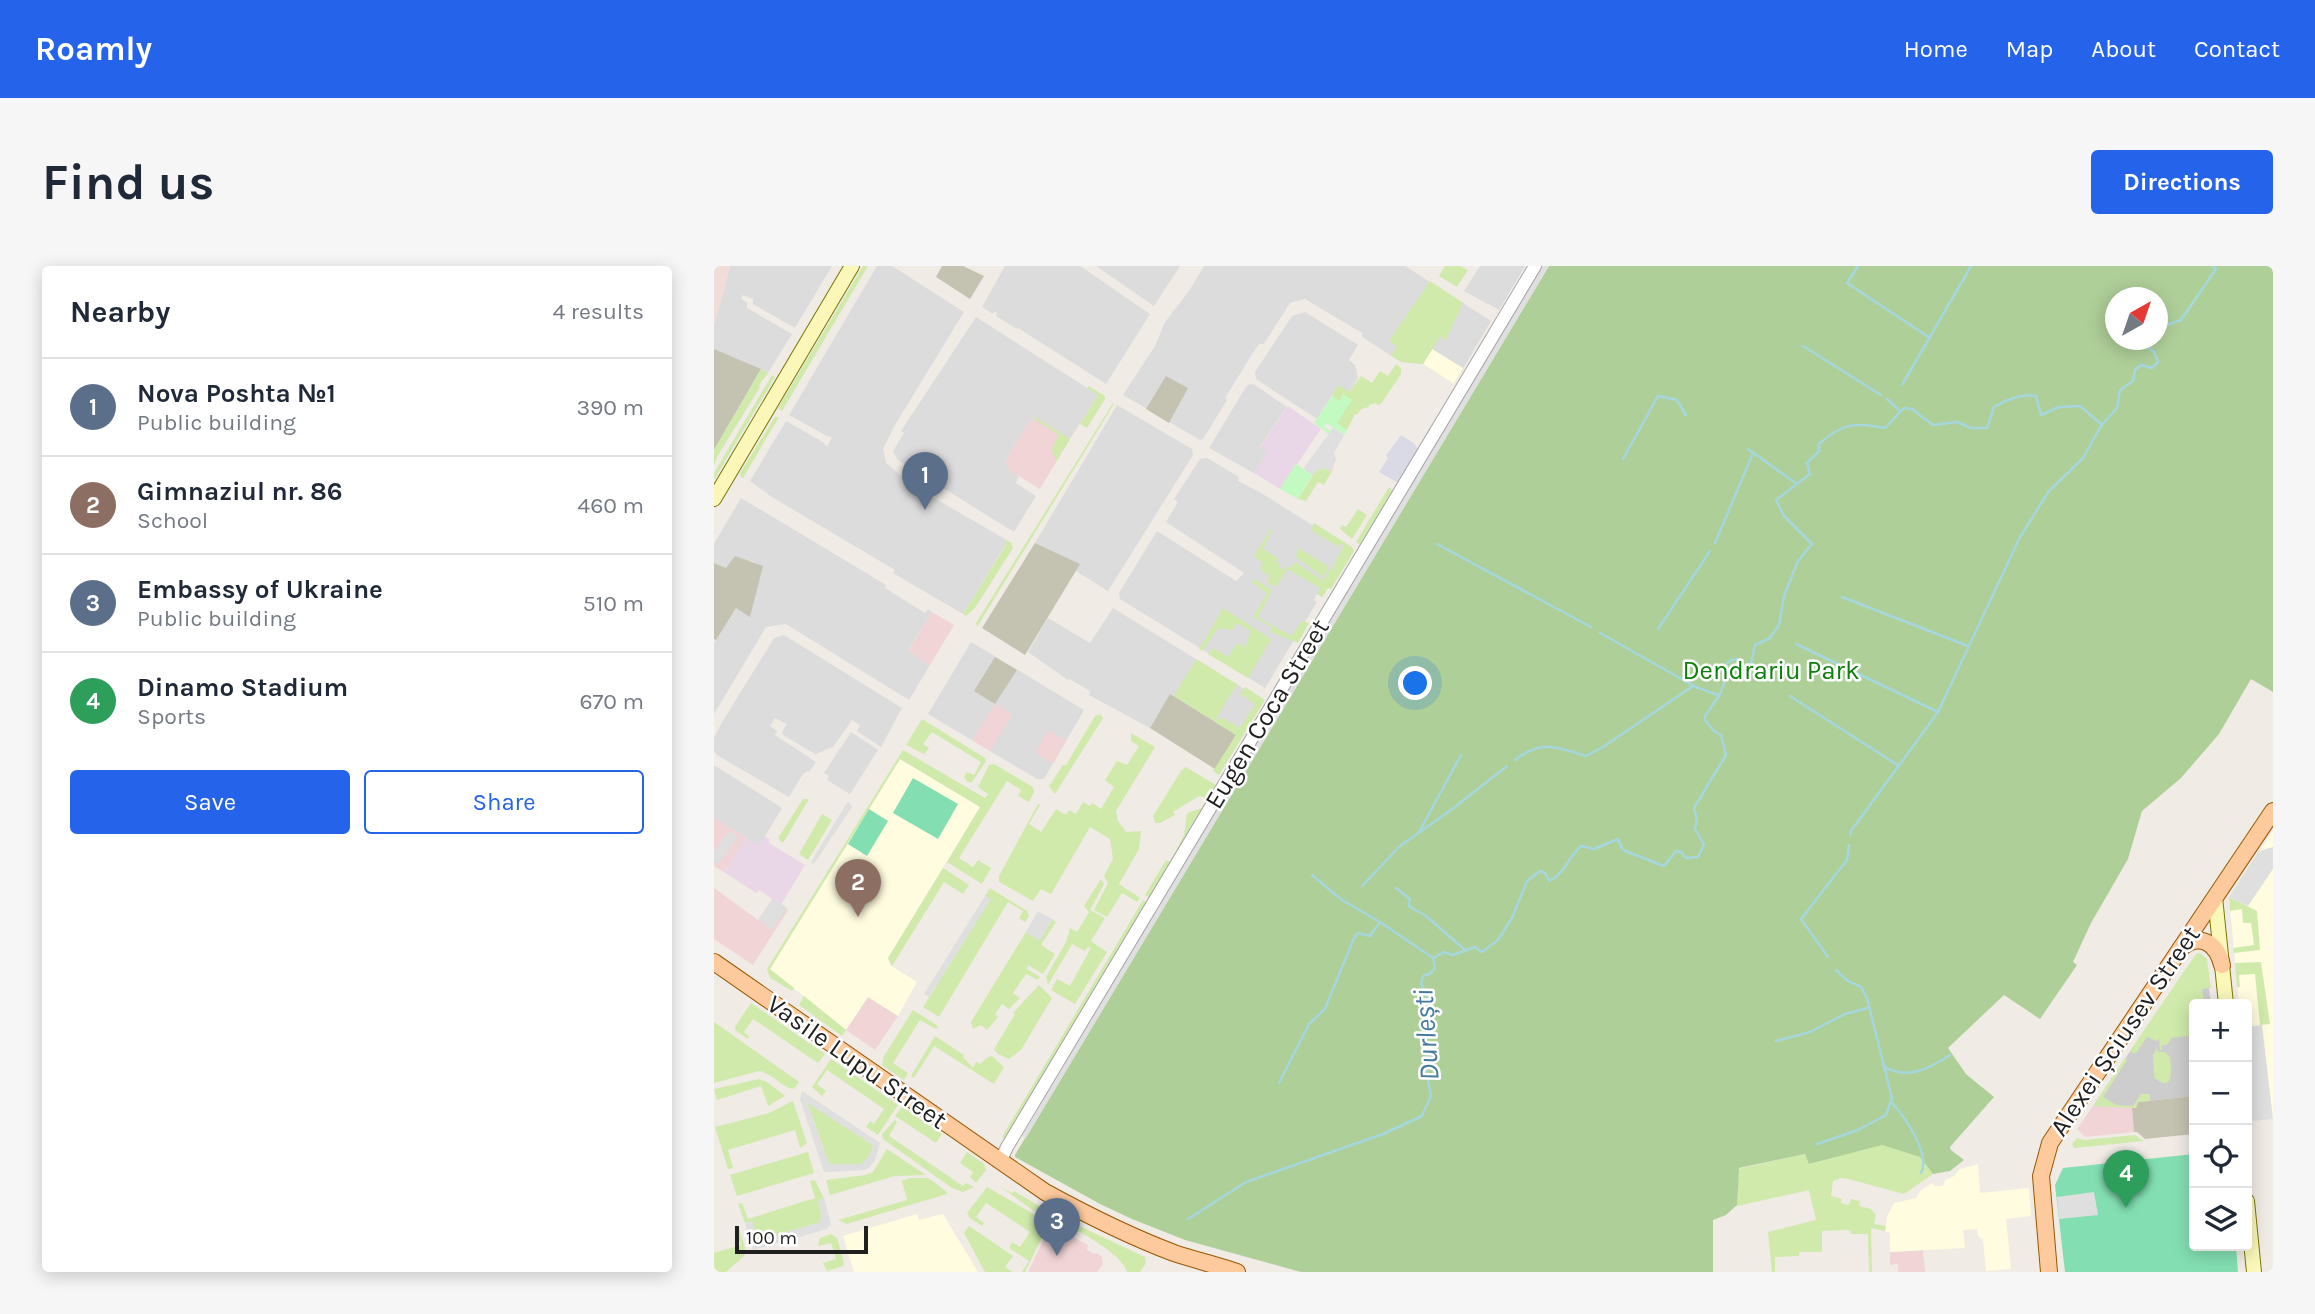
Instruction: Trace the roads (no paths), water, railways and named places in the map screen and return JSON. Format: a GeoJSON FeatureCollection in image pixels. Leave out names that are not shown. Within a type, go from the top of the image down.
{"type":"FeatureCollection","features":[{"type":"Feature","properties":{"kind":"main road"},"geometry":{"type":"LineString","coordinates":[[714,499],[852,266]]}},
{"type":"Feature","properties":{"kind":"main road","name":"Alexei Șciusev Street"},"geometry":{"type":"LineString","coordinates":[[2049,1272],[2041,1176],[2047,1151],[2055,1134],[2273,811]]}},
{"type":"Feature","properties":{"kind":"main road"},"geometry":{"type":"LineString","coordinates":[[2216,897],[2225,999]]}},
{"type":"Feature","properties":{"kind":"main road"},"geometry":{"type":"LineString","coordinates":[[2180,949],[2191,941],[2205,941],[2216,949],[2222,965]]}},
{"type":"Feature","properties":{"kind":"main road","name":"Vasile Lupu Street"},"geometry":{"type":"LineString","coordinates":[[714,962],[1045,1192],[1099,1221],[1175,1253],[1237,1272]]}},
{"type":"Feature","properties":{"kind":"main road"},"geometry":{"type":"LineString","coordinates":[[2252,1251],[2254,1272]]}},
{"type":"Feature","properties":{"kind":"street","name":"Eugen Coca Street"},"geometry":{"type":"LineString","coordinates":[[1000,1162],[1535,266]]}},
{"type":"Feature","properties":{"kind":"waterway"},"geometry":{"type":"LineString","coordinates":[[1858,266],[1847,283],[1930,338]]}},
{"type":"Feature","properties":{"kind":"waterway"},"geometry":{"type":"LineString","coordinates":[[1902,385],[1971,266]]}},
{"type":"Feature","properties":{"kind":"waterway","name":"Durlești"},"geometry":{"type":"LineString","coordinates":[[2168,325],[2181,320],[2216,269],[2212,266]]}},
{"type":"Feature","properties":{"kind":"waterway"},"geometry":{"type":"LineString","coordinates":[[1803,346],[1881,395]]}},
{"type":"Feature","properties":{"kind":"waterway","name":"Durlești"},"geometry":{"type":"LineString","coordinates":[[1188,1219],[1246,1182],[1383,1134],[1422,1116],[1431,1096],[1425,1066],[1430,1046],[1423,1042],[1430,1005],[1421,983],[1424,975],[1430,974],[1435,968],[1433,958],[1444,952],[1453,955],[1475,947],[1482,952],[1498,940],[1512,918],[1527,881],[1540,871],[1545,873],[1549,881],[1559,874],[1581,846],[1594,849],[1618,839],[1623,850],[1664,866],[1676,851],[1686,858],[1698,857],[1704,845],[1695,829],[1697,819],[1694,808],[1726,755],[1721,735],[1714,731],[1705,716],[1724,684],[1727,663],[1737,659],[1741,668],[1751,664],[1755,645],[1770,638],[1779,625],[1784,596],[1798,561],[1812,544],[1784,516],[1776,500],[1810,474],[1807,463],[1819,451],[1819,444],[1849,426],[1885,428],[1904,408],[1912,409],[1933,425],[1957,422],[1971,428],[1987,428],[1994,407],[2025,395],[2036,396],[2041,415],[2059,407],[2080,406],[2102,425],[2117,408],[2120,390],[2133,381],[2135,370],[2141,365],[2152,368],[2158,362],[2152,350]]}},
{"type":"Feature","properties":{"kind":"waterway"},"geometry":{"type":"LineString","coordinates":[[1623,459],[1658,396],[1677,400],[1686,415]]}},
{"type":"Feature","properties":{"kind":"waterway"},"geometry":{"type":"LineString","coordinates":[[1887,399],[1900,411]]}},
{"type":"Feature","properties":{"kind":"waterway"},"geometry":{"type":"LineString","coordinates":[[1850,835],[1938,712],[2020,537],[2049,491],[2083,458],[2101,426]]}},
{"type":"Feature","properties":{"kind":"waterway"},"geometry":{"type":"LineString","coordinates":[[1748,449],[1797,484]]}},
{"type":"Feature","properties":{"kind":"waterway"},"geometry":{"type":"LineString","coordinates":[[1715,543],[1753,453]]}},
{"type":"Feature","properties":{"kind":"waterway"},"geometry":{"type":"LineString","coordinates":[[1437,544],[1591,627]]}},
{"type":"Feature","properties":{"kind":"waterway"},"geometry":{"type":"LineString","coordinates":[[1658,629],[1710,551]]}},
{"type":"Feature","properties":{"kind":"waterway"},"geometry":{"type":"LineString","coordinates":[[1842,597],[1968,646]]}},
{"type":"Feature","properties":{"kind":"waterway"},"geometry":{"type":"LineString","coordinates":[[1600,633],[1692,685]]}},
{"type":"Feature","properties":{"kind":"waterway"},"geometry":{"type":"LineString","coordinates":[[1796,644],[1938,712]]}},
{"type":"Feature","properties":{"kind":"waterway"},"geometry":{"type":"LineString","coordinates":[[1515,760],[1541,747],[1557,748],[1586,756],[1693,686],[1718,695]]}},
{"type":"Feature","properties":{"kind":"waterway"},"geometry":{"type":"LineString","coordinates":[[1790,696],[1899,766]]}},
{"type":"Feature","properties":{"kind":"waterway"},"geometry":{"type":"LineString","coordinates":[[1419,832],[1461,755]]}},
{"type":"Feature","properties":{"kind":"waterway"},"geometry":{"type":"LineString","coordinates":[[1362,886],[1400,846],[1507,766]]}},
{"type":"Feature","properties":{"kind":"waterway"},"geometry":{"type":"LineString","coordinates":[[1828,957],[1801,919],[1847,860],[1849,845]]}},
{"type":"Feature","properties":{"kind":"waterway"},"geometry":{"type":"LineString","coordinates":[[1312,875],[1342,900],[1433,958]]}},
{"type":"Feature","properties":{"kind":"waterway"},"geometry":{"type":"LineString","coordinates":[[1396,888],[1410,899],[1409,906],[1426,916],[1464,949]]}},
{"type":"Feature","properties":{"kind":"waterway"},"geometry":{"type":"LineString","coordinates":[[1279,1083],[1309,1024],[1325,1009],[1354,938],[1358,933],[1370,936],[1380,922]]}},
{"type":"Feature","properties":{"kind":"waterway"},"geometry":{"type":"LineString","coordinates":[[1817,1144],[1858,1130],[1886,1115],[1892,1098],[1867,998],[1861,987],[1848,981],[1836,970]]}},
{"type":"Feature","properties":{"kind":"waterway"},"geometry":{"type":"LineString","coordinates":[[1776,1041],[1810,1032],[1845,1014],[1868,1008]]}},
{"type":"Feature","properties":{"kind":"waterway"},"geometry":{"type":"LineString","coordinates":[[1883,1066],[1909,1073],[1926,1068],[1950,1055]]}},
{"type":"Feature","properties":{"kind":"waterway"},"geometry":{"type":"LineString","coordinates":[[1892,1103],[1910,1127],[1920,1147],[1923,1156],[1921,1173]]}},
{"type":"Feature","properties":{"kind":"place","name":"Nova Poshta №1"},"geometry":{"type":"Point","coordinates":[925,510]}},
{"type":"Feature","properties":{"kind":"place","name":"Gimnaziul nr. 86"},"geometry":{"type":"Point","coordinates":[858,917]}},
{"type":"Feature","properties":{"kind":"place","name":"Dinamo Stadium"},"geometry":{"type":"Point","coordinates":[2126,1208]}},
{"type":"Feature","properties":{"kind":"place","name":"Embassy of Ukraine"},"geometry":{"type":"Point","coordinates":[1057,1256]}},
{"type":"Feature","properties":{"kind":"park label","name":"Dendrariu Park"},"geometry":{"type":"Point","coordinates":[1771,670]}}]}
